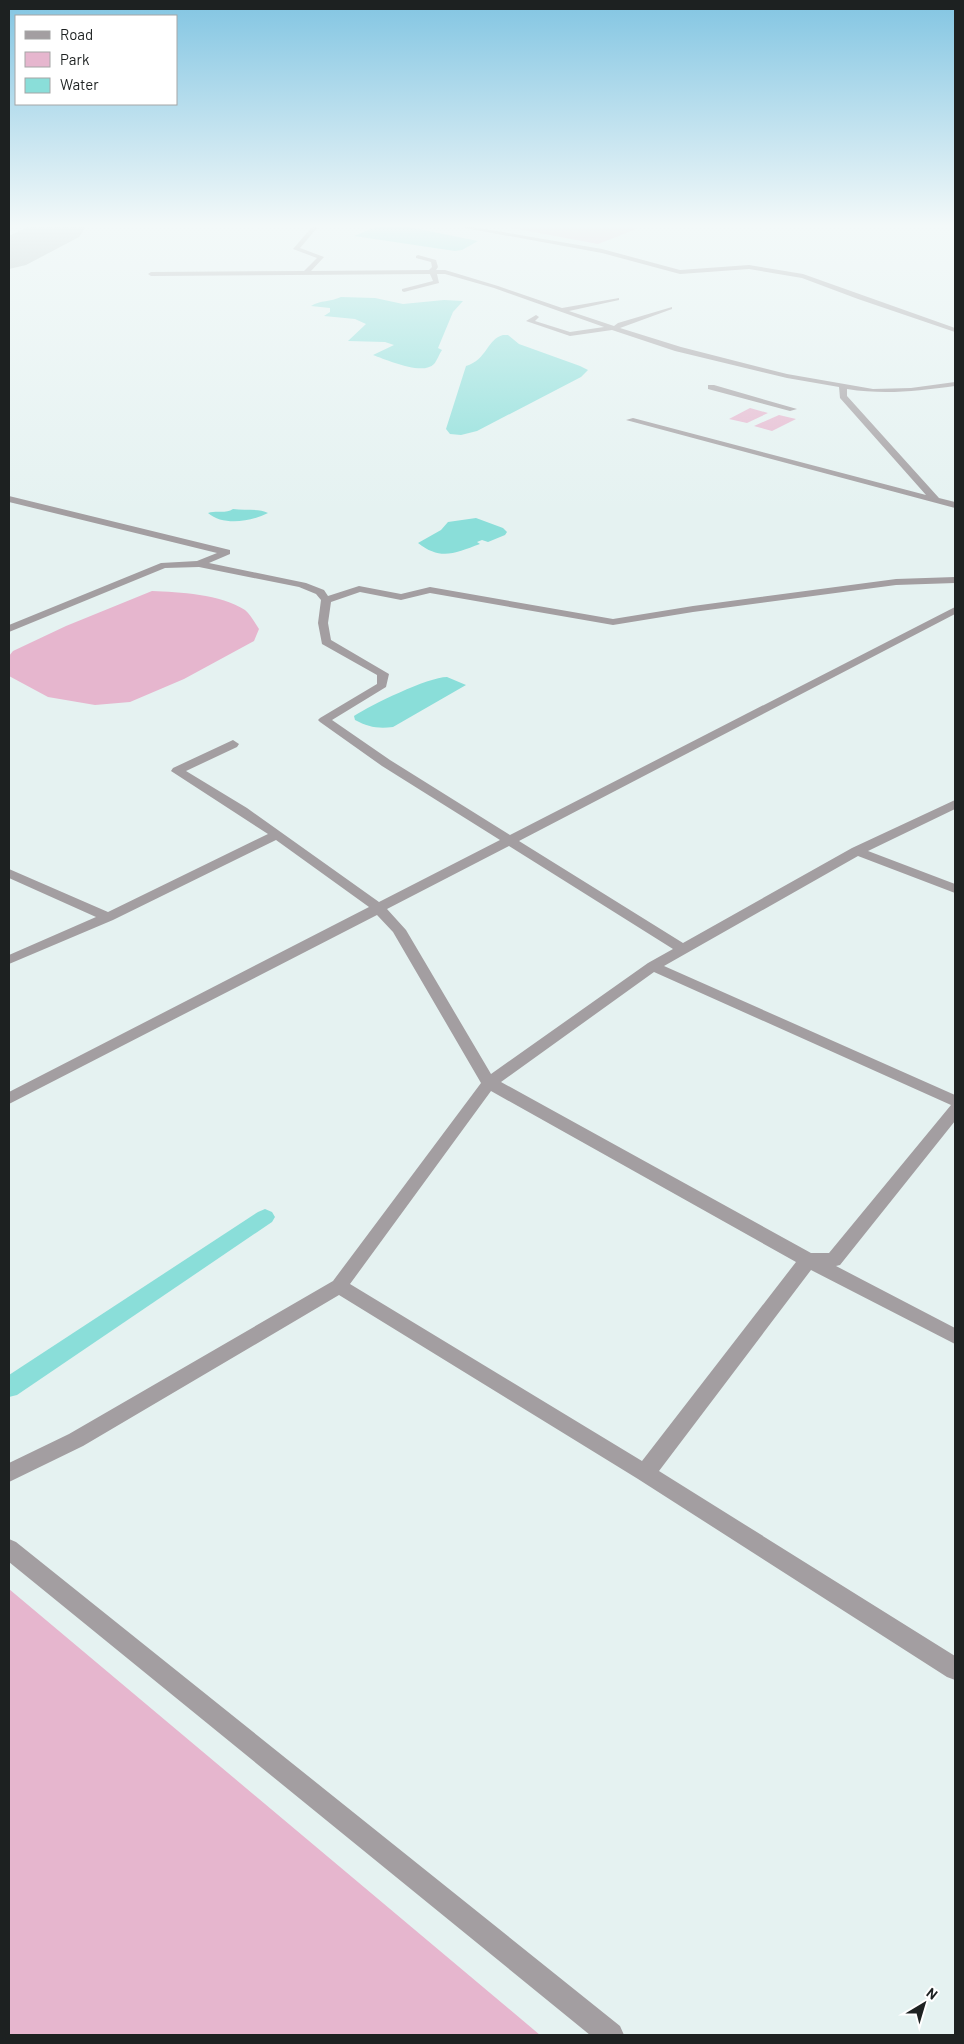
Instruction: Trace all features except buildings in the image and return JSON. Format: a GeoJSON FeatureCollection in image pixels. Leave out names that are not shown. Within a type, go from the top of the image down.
{"type":"FeatureCollection","features":[{"type":"Feature","properties":{"kind":"street"},"geometry":{"type":"LineString","coordinates":[[533,322],[570,334],[615,328],[625,322]]}},
{"type":"Feature","properties":{"kind":"street"},"geometry":{"type":"LineString","coordinates":[[598,322],[678,349],[787,376],[843,387],[873,391],[910,390],[955,384]]}},
{"type":"Feature","properties":{"kind":"street"},"geometry":{"type":"LineString","coordinates":[[932,322],[955,330]]}},
{"type":"Feature","properties":{"kind":"street"},"geometry":{"type":"LineString","coordinates":[[711,387],[793,409]]}},
{"type":"Feature","properties":{"kind":"street"},"geometry":{"type":"LineString","coordinates":[[843,387],[843,396],[935,499]]}},
{"type":"Feature","properties":{"kind":"street"},"geometry":{"type":"LineString","coordinates":[[630,420],[955,505]]}},
{"type":"Feature","properties":{"kind":"street"},"geometry":{"type":"LineString","coordinates":[[9,499],[227,552],[199,564]]}},
{"type":"Feature","properties":{"kind":"street"},"geometry":{"type":"LineString","coordinates":[[9,629],[164,565],[199,564],[302,585],[320,592],[326,600],[323,623],[326,642],[383,674],[382,685],[324,720],[386,763],[683,950]]}},
{"type":"Feature","properties":{"kind":"street"},"geometry":{"type":"LineString","coordinates":[[326,600],[359,589],[401,597],[430,590],[613,622],[693,609],[896,582],[955,580]]}},
{"type":"Feature","properties":{"kind":"street"},"geometry":{"type":"LineString","coordinates":[[9,1099],[955,610]]}},
{"type":"Feature","properties":{"kind":"street"},"geometry":{"type":"LineString","coordinates":[[233,744],[177,771],[277,835],[369,900],[399,930],[489,1083],[808,1260],[955,1337]]}},
{"type":"Feature","properties":{"kind":"street"},"geometry":{"type":"LineString","coordinates":[[9,1473],[76,1440],[339,1286],[489,1083],[653,966],[857,851],[955,804]]}},
{"type":"Feature","properties":{"kind":"street"},"geometry":{"type":"LineString","coordinates":[[9,960],[108,917],[277,835]]}},
{"type":"Feature","properties":{"kind":"street"},"geometry":{"type":"LineString","coordinates":[[857,851],[955,889]]}},
{"type":"Feature","properties":{"kind":"street"},"geometry":{"type":"LineString","coordinates":[[9,873],[108,917]]}},
{"type":"Feature","properties":{"kind":"street"},"geometry":{"type":"LineString","coordinates":[[653,966],[955,1101]]}},
{"type":"Feature","properties":{"kind":"street"},"geometry":{"type":"LineString","coordinates":[[808,1260],[834,1260],[955,1110]]}},
{"type":"Feature","properties":{"kind":"street"},"geometry":{"type":"LineString","coordinates":[[645,1473],[808,1260]]}},
{"type":"Feature","properties":{"kind":"street"},"geometry":{"type":"LineString","coordinates":[[339,1286],[645,1473],[955,1669]]}},
{"type":"Feature","properties":{"kind":"street"},"geometry":{"type":"LineString","coordinates":[[9,1549],[611,2035]]}},
{"type":"Feature","properties":{"kind":"green space"},"geometry":{"type":"Polygon","coordinates":[[[750,408],[768,413],[747,423],[729,419],[750,408]]]}},
{"type":"Feature","properties":{"kind":"green space"},"geometry":{"type":"Polygon","coordinates":[[[779,415],[796,419],[772,431],[754,426],[779,415]]]}},
{"type":"Feature","properties":{"kind":"green space"},"geometry":{"type":"Polygon","coordinates":[[[152,591],[212,597],[235,605],[247,612],[259,629],[254,641],[184,679],[130,702],[95,705],[48,697],[9,676],[9,656],[13,651],[66,626],[152,591]]]}},
{"type":"Feature","properties":{"kind":"green space"},"geometry":{"type":"Polygon","coordinates":[[[9,1589],[540,2035],[9,2035],[9,1589]]]}},
{"type":"Feature","properties":{"kind":"water"},"geometry":{"type":"Polygon","coordinates":[[[362,322],[449,322],[438,348],[442,350],[436,361],[429,367],[422,368],[405,366],[373,355],[394,345],[385,342],[348,341],[366,324],[362,322]]]}},
{"type":"Feature","properties":{"kind":"water"},"geometry":{"type":"Polygon","coordinates":[[[503,335],[508,335],[519,344],[588,370],[581,377],[477,431],[461,435],[450,434],[446,429],[466,366],[483,355],[493,341],[503,335]]]}},
{"type":"Feature","properties":{"kind":"water"},"geometry":{"type":"Polygon","coordinates":[[[233,509],[268,513],[253,519],[229,521],[221,520],[208,513],[233,509]]]}},
{"type":"Feature","properties":{"kind":"water"},"geometry":{"type":"Polygon","coordinates":[[[476,518],[503,528],[507,532],[505,535],[488,542],[482,540],[477,542],[480,544],[448,554],[434,552],[418,543],[441,530],[448,522],[476,518]]]}},
{"type":"Feature","properties":{"kind":"water"},"geometry":{"type":"Polygon","coordinates":[[[447,677],[466,685],[393,727],[373,727],[355,720],[354,716],[373,705],[414,686],[447,677]]]}},
{"type":"Feature","properties":{"kind":"waterway"},"geometry":{"type":"LineString","coordinates":[[9,1388],[265,1217]]}}]}
